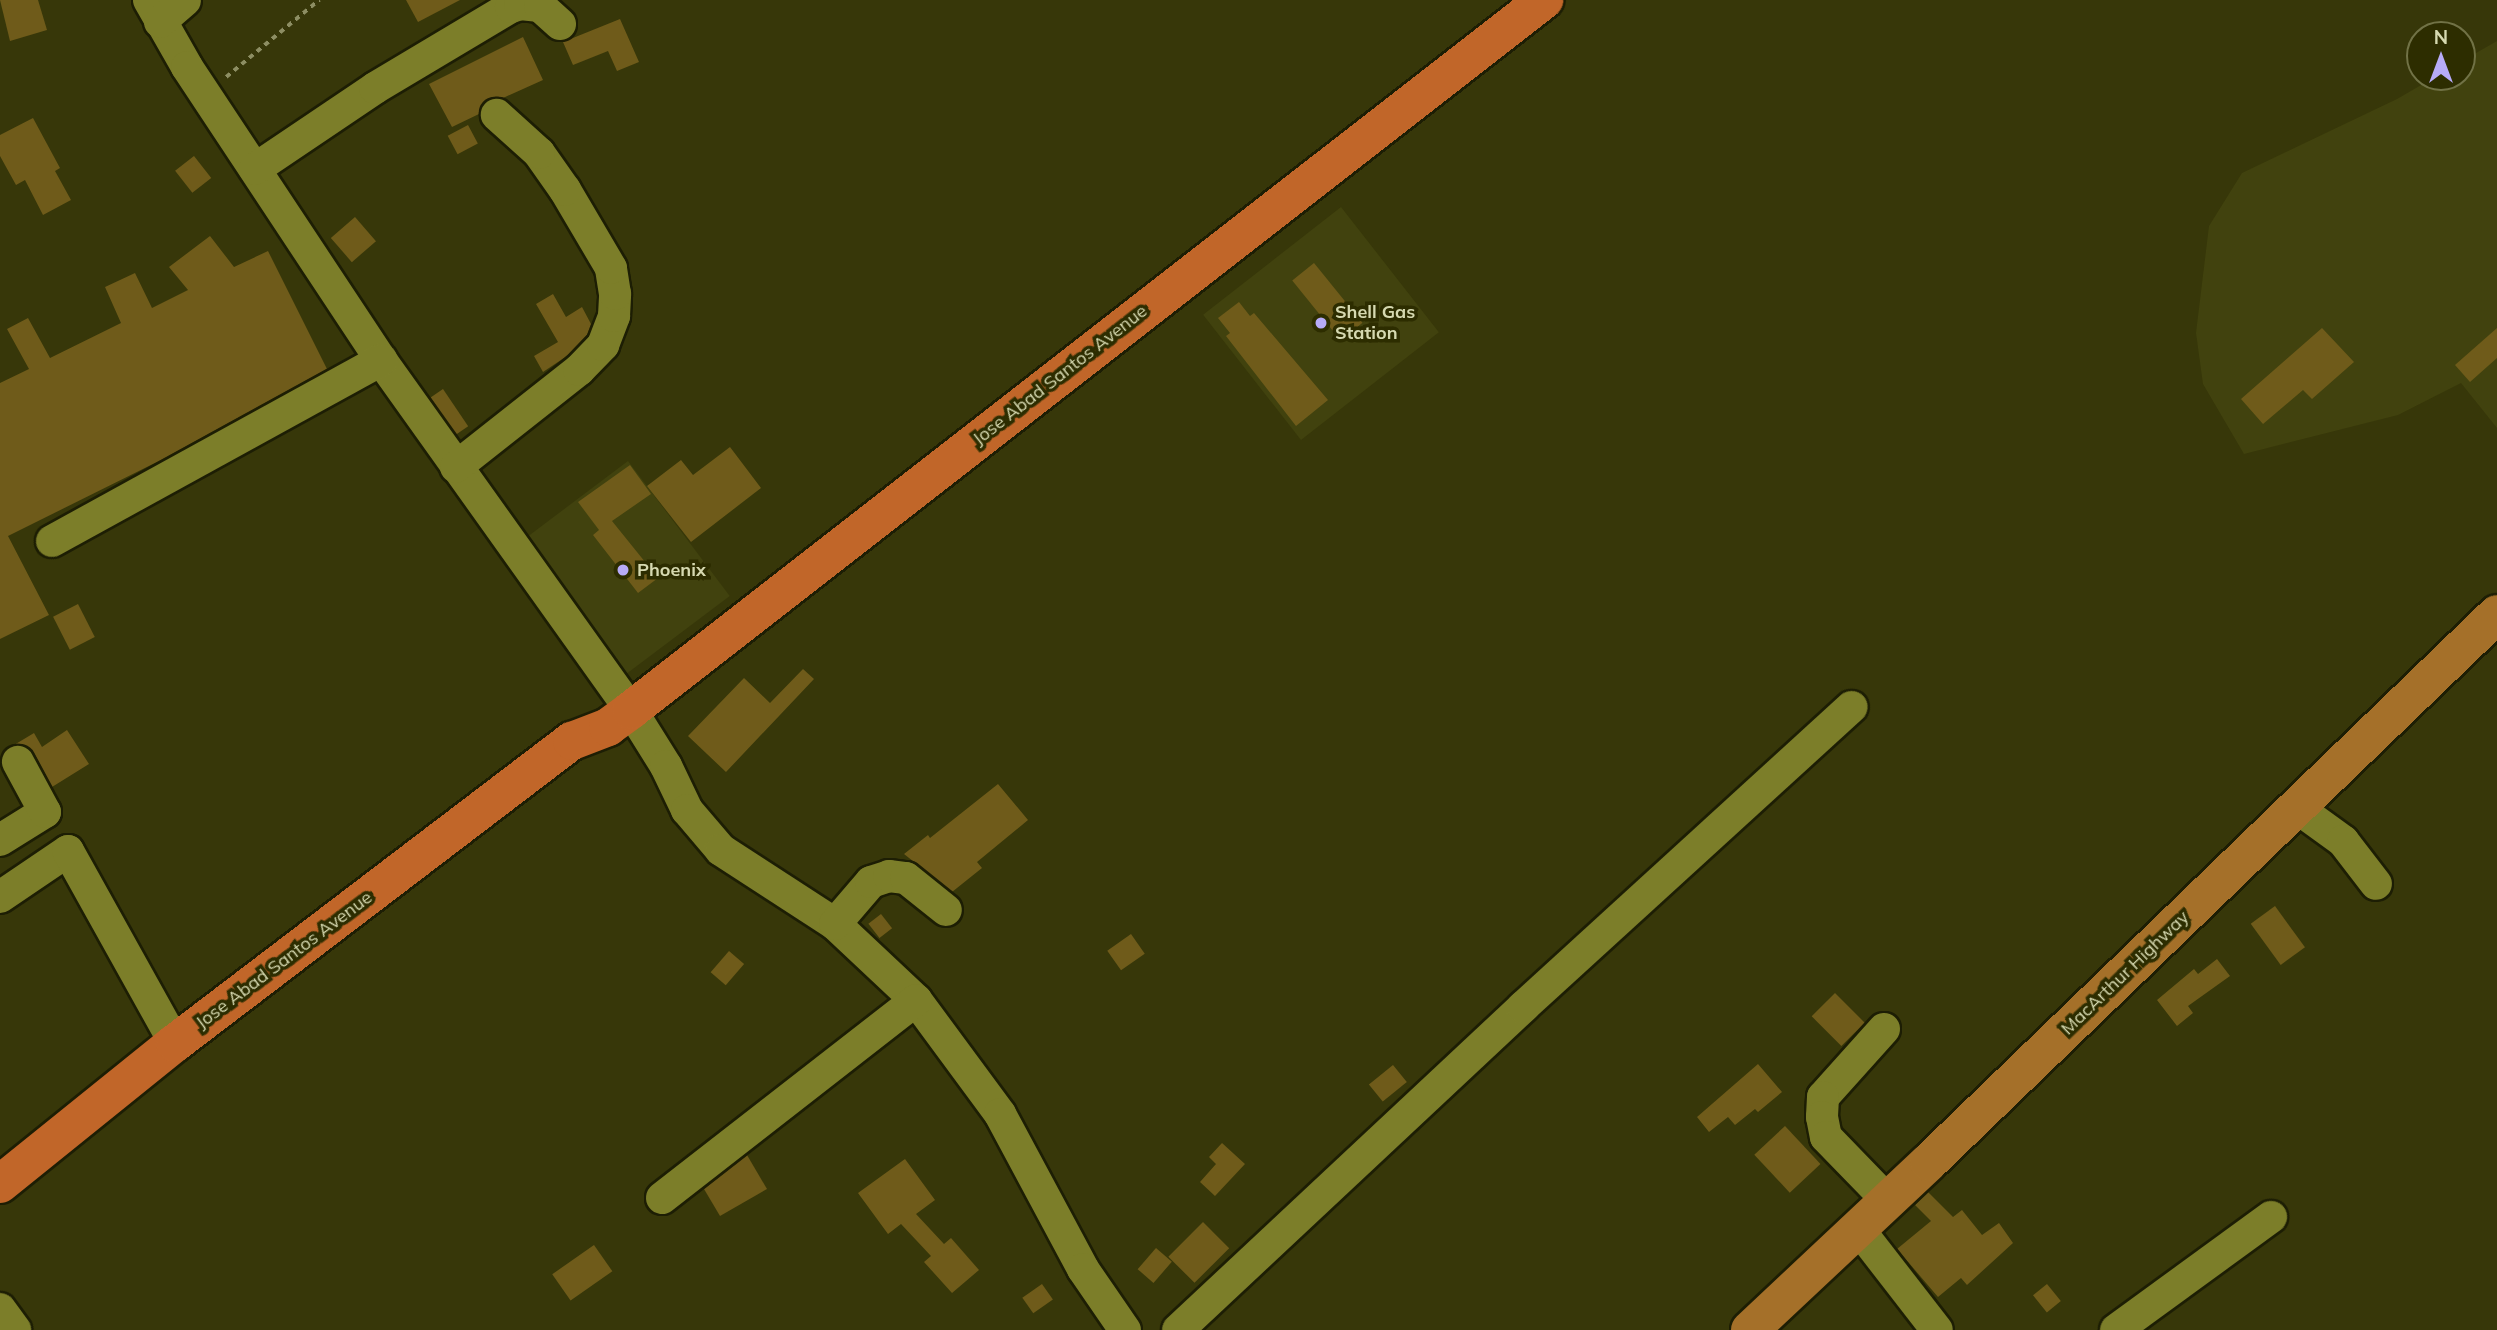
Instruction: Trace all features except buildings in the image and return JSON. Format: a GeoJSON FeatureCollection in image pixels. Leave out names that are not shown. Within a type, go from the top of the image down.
{"type":"FeatureCollection","features":[{"type":"Feature","properties":{"kind":"highway","name":"Jose Abad Santos Avenue"},"geometry":{"type":"LineString","coordinates":[[623,699],[881,488],[1507,0]]}},
{"type":"Feature","properties":{"kind":"highway","name":"Jose Abad Santos Avenue"},"geometry":{"type":"LineString","coordinates":[[0,1184],[175,1043],[572,741],[596,706],[623,699],[1544,0]]}},
{"type":"Feature","properties":{"kind":"main road","name":"MacArthur Highway"},"geometry":{"type":"LineString","coordinates":[[1750,1330],[2497,614]]}},
{"type":"Feature","properties":{"kind":"street"},"geometry":{"type":"LineString","coordinates":[[185,0],[155,11],[205,94],[381,360],[623,699],[666,766],[687,810],[721,850],[835,924],[916,1000],[1000,1114],[1083,1269],[1125,1330]]}},
{"type":"Feature","properties":{"kind":"street"},"geometry":{"type":"LineString","coordinates":[[255,169],[375,88],[510,7],[520,4],[540,6],[560,24]]}},
{"type":"Feature","properties":{"kind":"street"},"geometry":{"type":"LineString","coordinates":[[456,467],[579,370],[603,345],[614,316],[615,294],[611,268],[565,190],[539,153],[497,115]]}},
{"type":"Feature","properties":{"kind":"street"},"geometry":{"type":"LineString","coordinates":[[52,541],[381,360]]}},
{"type":"Feature","properties":{"kind":"street"},"geometry":{"type":"LineString","coordinates":[[1178,1330],[1523,1007],[1852,707]]}},
{"type":"Feature","properties":{"kind":"street"},"geometry":{"type":"LineString","coordinates":[[18,762],[175,1043]]}},
{"type":"Feature","properties":{"kind":"street"},"geometry":{"type":"LineString","coordinates":[[2296,807],[2343,841],[2376,884]]}},
{"type":"Feature","properties":{"kind":"street"},"geometry":{"type":"LineString","coordinates":[[0,840],[45,812]]}},
{"type":"Feature","properties":{"kind":"street"},"geometry":{"type":"LineString","coordinates":[[0,897],[68,851]]}},
{"type":"Feature","properties":{"kind":"street"},"geometry":{"type":"LineString","coordinates":[[835,924],[871,882],[889,876],[906,878],[946,910]]}},
{"type":"Feature","properties":{"kind":"street"},"geometry":{"type":"LineString","coordinates":[[662,1198],[916,1000]]}},
{"type":"Feature","properties":{"kind":"street"},"geometry":{"type":"LineString","coordinates":[[1884,1029],[1823,1097],[1822,1117],[1826,1137],[1887,1200]]}},
{"type":"Feature","properties":{"kind":"street"},"geometry":{"type":"LineString","coordinates":[[2116,1330],[2271,1217]]}},
{"type":"Feature","properties":{"kind":"street"},"geometry":{"type":"LineString","coordinates":[[1857,1227],[1937,1330]]}},
{"type":"Feature","properties":{"kind":"street"},"geometry":{"type":"LineString","coordinates":[[0,1310],[15,1330]]}},
{"type":"Feature","properties":{"kind":"path"},"geometry":{"type":"LineString","coordinates":[[205,94],[319,0]]}},
{"type":"Feature","properties":{"kind":"shaded area"},"geometry":{"type":"Polygon","coordinates":[[[2497,41],[2497,428],[2461,383],[2398,415],[2244,454],[2203,384],[2196,333],[2209,226],[2242,173],[2411,91],[2476,91],[2476,53],[2497,41]]]}},
{"type":"Feature","properties":{"kind":"shaded area","name":"Shell Gas Station"},"geometry":{"type":"Polygon","coordinates":[[[1341,207],[1439,332],[1301,440],[1203,315],[1341,207]]]}},
{"type":"Feature","properties":{"kind":"shaded area","name":"Phoenix"},"geometry":{"type":"Polygon","coordinates":[[[628,461],[730,596],[618,680],[516,545],[628,461]]]}},
{"type":"Feature","properties":{"kind":"place","name":"Shell Gas Station"},"geometry":{"type":"Point","coordinates":[1321,323]}},
{"type":"Feature","properties":{"kind":"place","name":"Phoenix"},"geometry":{"type":"Point","coordinates":[623,570]}}]}
